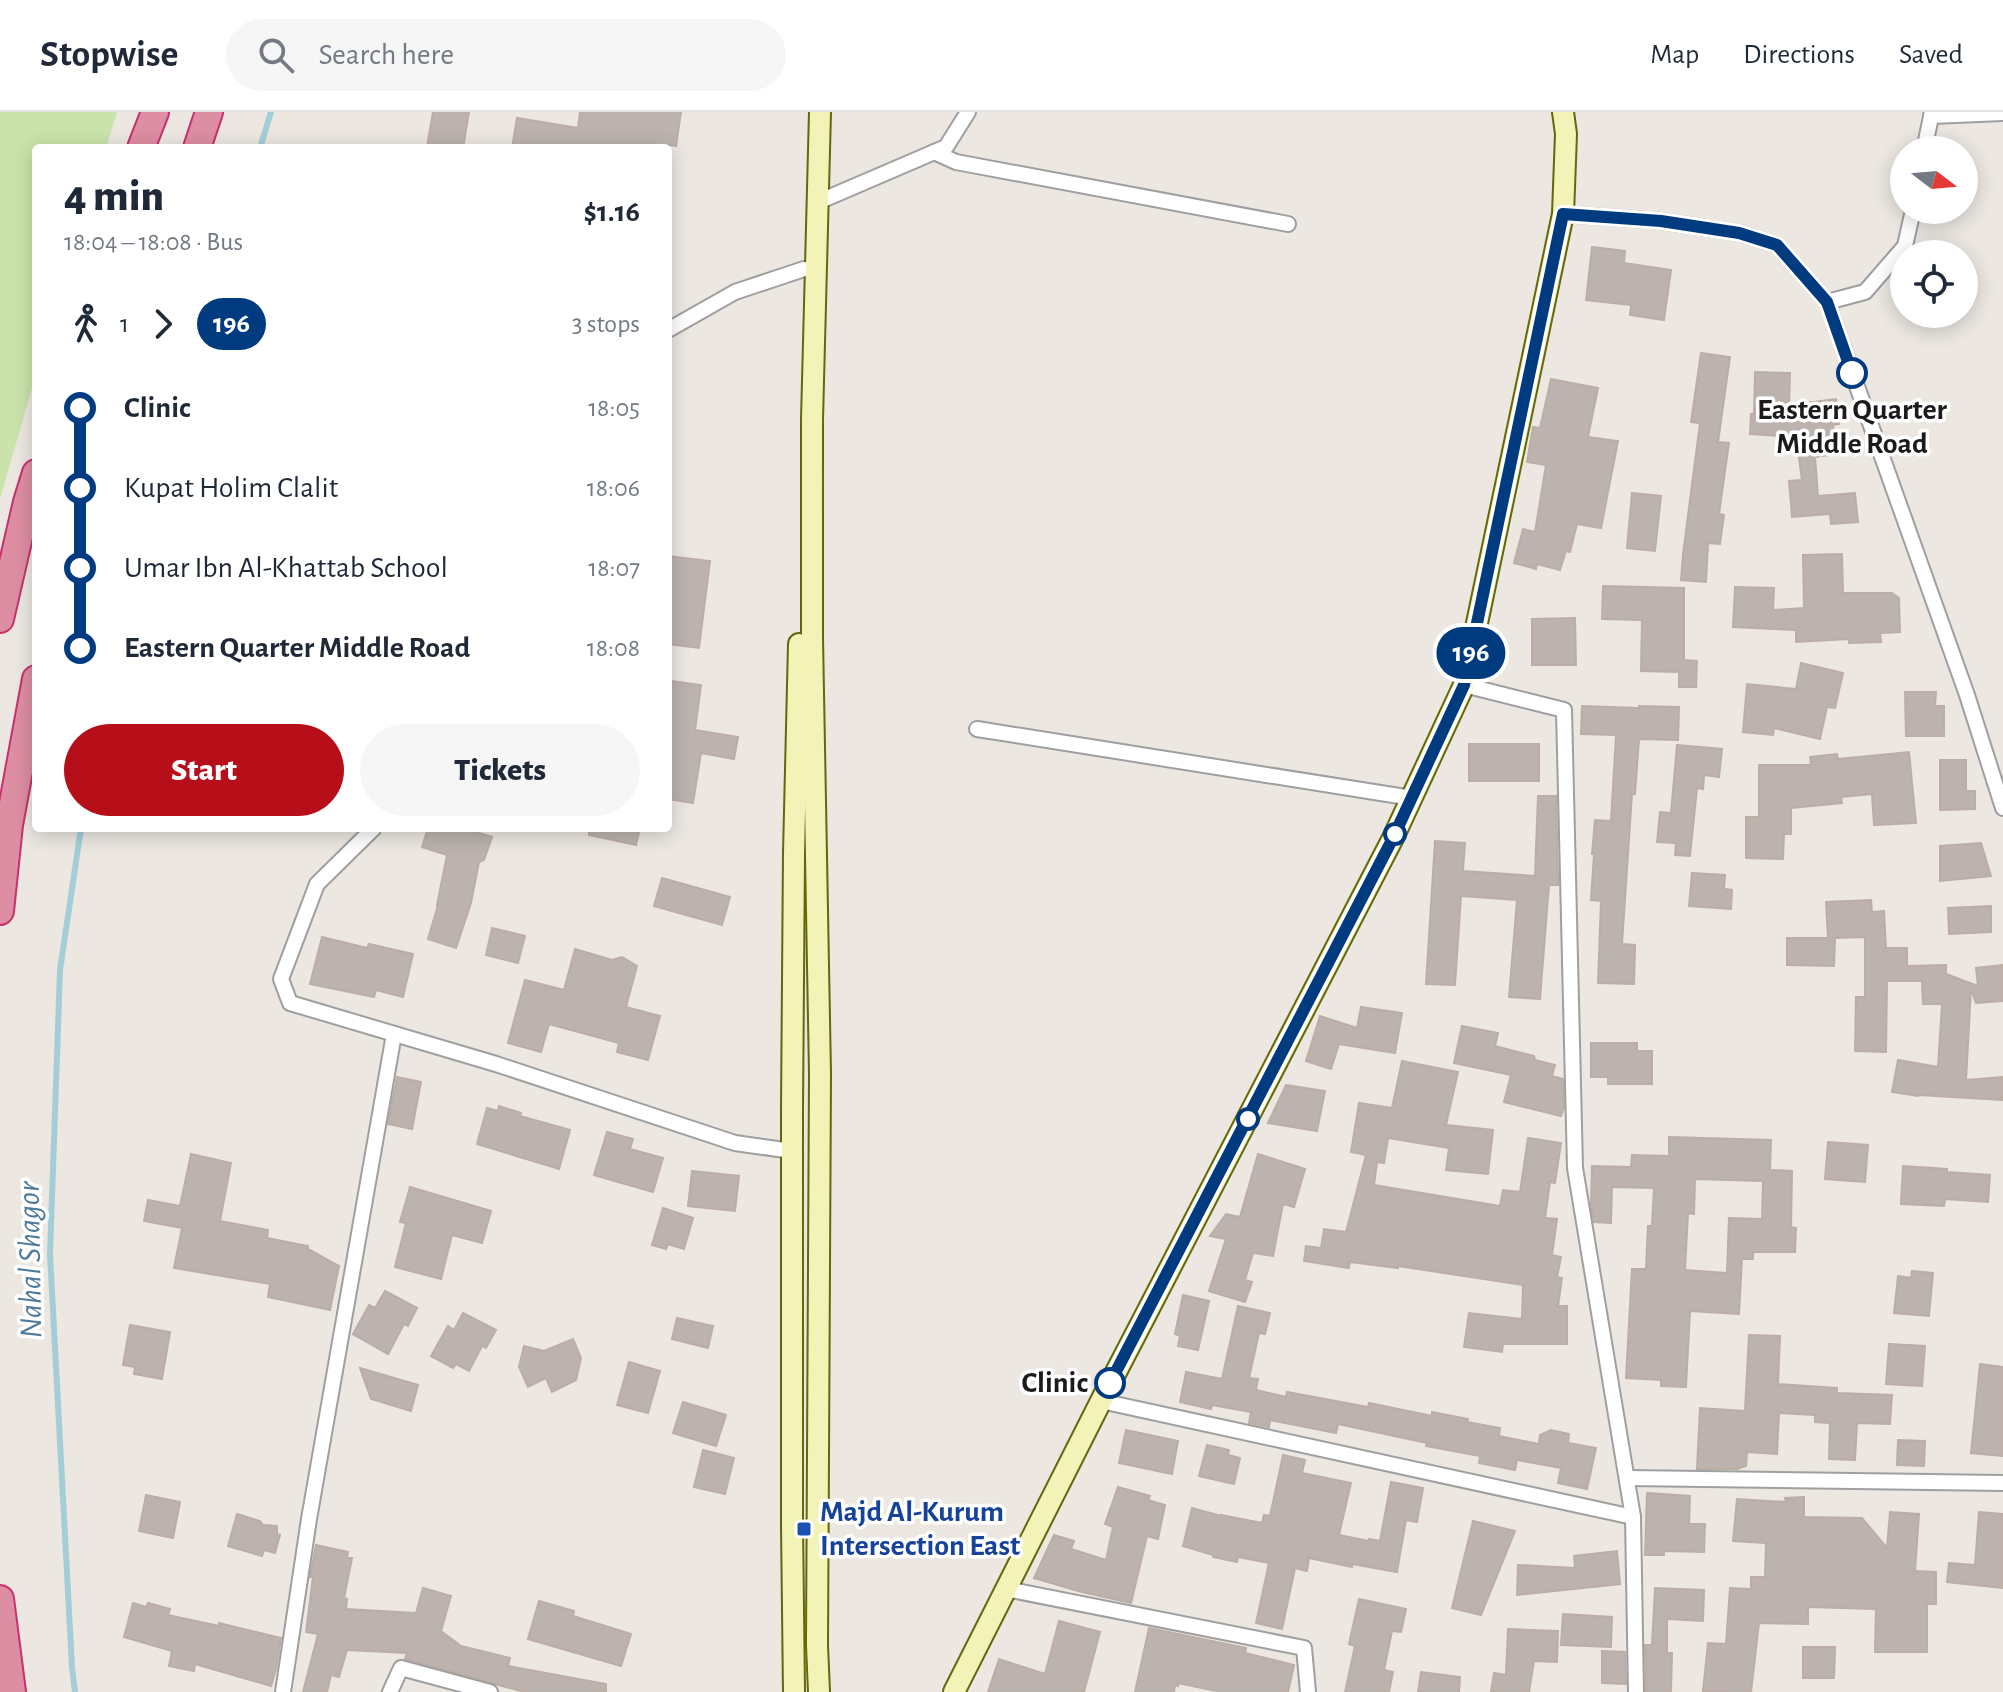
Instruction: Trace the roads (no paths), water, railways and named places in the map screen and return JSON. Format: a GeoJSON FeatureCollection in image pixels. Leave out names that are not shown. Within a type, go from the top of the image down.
{"type":"FeatureCollection","features":[{"type":"Feature","properties":{"kind":"highway"},"geometry":{"type":"LineString","coordinates":[[143,144],[155,112]]}},
{"type":"Feature","properties":{"kind":"highway"},"geometry":{"type":"LineString","coordinates":[[198,144],[209,112]]}},
{"type":"Feature","properties":{"kind":"highway"},"geometry":{"type":"LineString","coordinates":[[0,619],[32,486]]}},
{"type":"Feature","properties":{"kind":"highway"},"geometry":{"type":"LineString","coordinates":[[0,911],[9,825],[32,701]]}},
{"type":"Feature","properties":{"kind":"highway"},"geometry":{"type":"LineString","coordinates":[[0,1599],[12,1692]]}},
{"type":"Feature","properties":{"kind":"street"},"geometry":{"type":"LineString","coordinates":[[794,1692],[794,853],[806,112]]}},
{"type":"Feature","properties":{"kind":"street"},"geometry":{"type":"LineString","coordinates":[[819,1692],[820,1074],[812,638],[812,420],[820,112]]}},
{"type":"Feature","properties":{"kind":"street"},"geometry":{"type":"LineString","coordinates":[[818,202],[946,147],[968,112]]}},
{"type":"Feature","properties":{"kind":"street"},"geometry":{"type":"LineString","coordinates":[[954,1692],[1386,852],[1464,685],[1563,214],[1566,134],[1563,112]]}},
{"type":"Feature","properties":{"kind":"street"},"geometry":{"type":"LineString","coordinates":[[1927,136],[1931,114],[2003,113]]}},
{"type":"Feature","properties":{"kind":"street"},"geometry":{"type":"LineString","coordinates":[[934,152],[956,162],[1288,224]]}},
{"type":"Feature","properties":{"kind":"street"},"geometry":{"type":"LineString","coordinates":[[1563,214],[1661,221],[1739,233],[1777,245],[1827,302],[1967,695],[2003,808]]}},
{"type":"Feature","properties":{"kind":"street"},"geometry":{"type":"LineString","coordinates":[[1827,302],[1865,292],[1905,246],[1910,224]]}},
{"type":"Feature","properties":{"kind":"street"},"geometry":{"type":"LineString","coordinates":[[672,328],[735,292],[804,269]]}},
{"type":"Feature","properties":{"kind":"street"},"geometry":{"type":"LineString","coordinates":[[1464,685],[1564,710],[1575,1168],[1633,1517],[1636,1692]]}},
{"type":"Feature","properties":{"kind":"street"},"geometry":{"type":"LineString","coordinates":[[977,729],[1412,798]]}},
{"type":"Feature","properties":{"kind":"street"},"geometry":{"type":"LineString","coordinates":[[1991,774],[2003,758]]}},
{"type":"Feature","properties":{"kind":"street"},"geometry":{"type":"LineString","coordinates":[[370,832],[317,884],[281,979],[290,1003],[496,1064],[735,1143],[792,1151]]}},
{"type":"Feature","properties":{"kind":"street"},"geometry":{"type":"LineString","coordinates":[[283,1692],[309,1519],[394,1034]]}},
{"type":"Feature","properties":{"kind":"street"},"geometry":{"type":"LineString","coordinates":[[1101,1401],[1633,1517]]}},
{"type":"Feature","properties":{"kind":"street"},"geometry":{"type":"LineString","coordinates":[[1627,1478],[2003,1483]]}},
{"type":"Feature","properties":{"kind":"street"},"geometry":{"type":"LineString","coordinates":[[1006,1589],[1304,1648],[1308,1692]]}},
{"type":"Feature","properties":{"kind":"street"},"geometry":{"type":"LineString","coordinates":[[390,1692],[401,1668],[490,1692]]}},
{"type":"Feature","properties":{"kind":"waterway","name":"Nahal Shagor"},"geometry":{"type":"LineString","coordinates":[[261,144],[271,112]]}},
{"type":"Feature","properties":{"kind":"waterway","name":"Nahal Shagor"},"geometry":{"type":"LineString","coordinates":[[75,1692],[50,1254],[60,970],[80,832]]}},
{"type":"Feature","properties":{"kind":"place","name":"Eastern Quarter Middle Road"},"geometry":{"type":"Point","coordinates":[1852,373]}},
{"type":"Feature","properties":{"kind":"place","name":"Clinic"},"geometry":{"type":"Point","coordinates":[1110,1383]}},
{"type":"Feature","properties":{"kind":"place","name":"Majd Al-Kurum Intersection East"},"geometry":{"type":"Point","coordinates":[804,1529]}}]}
